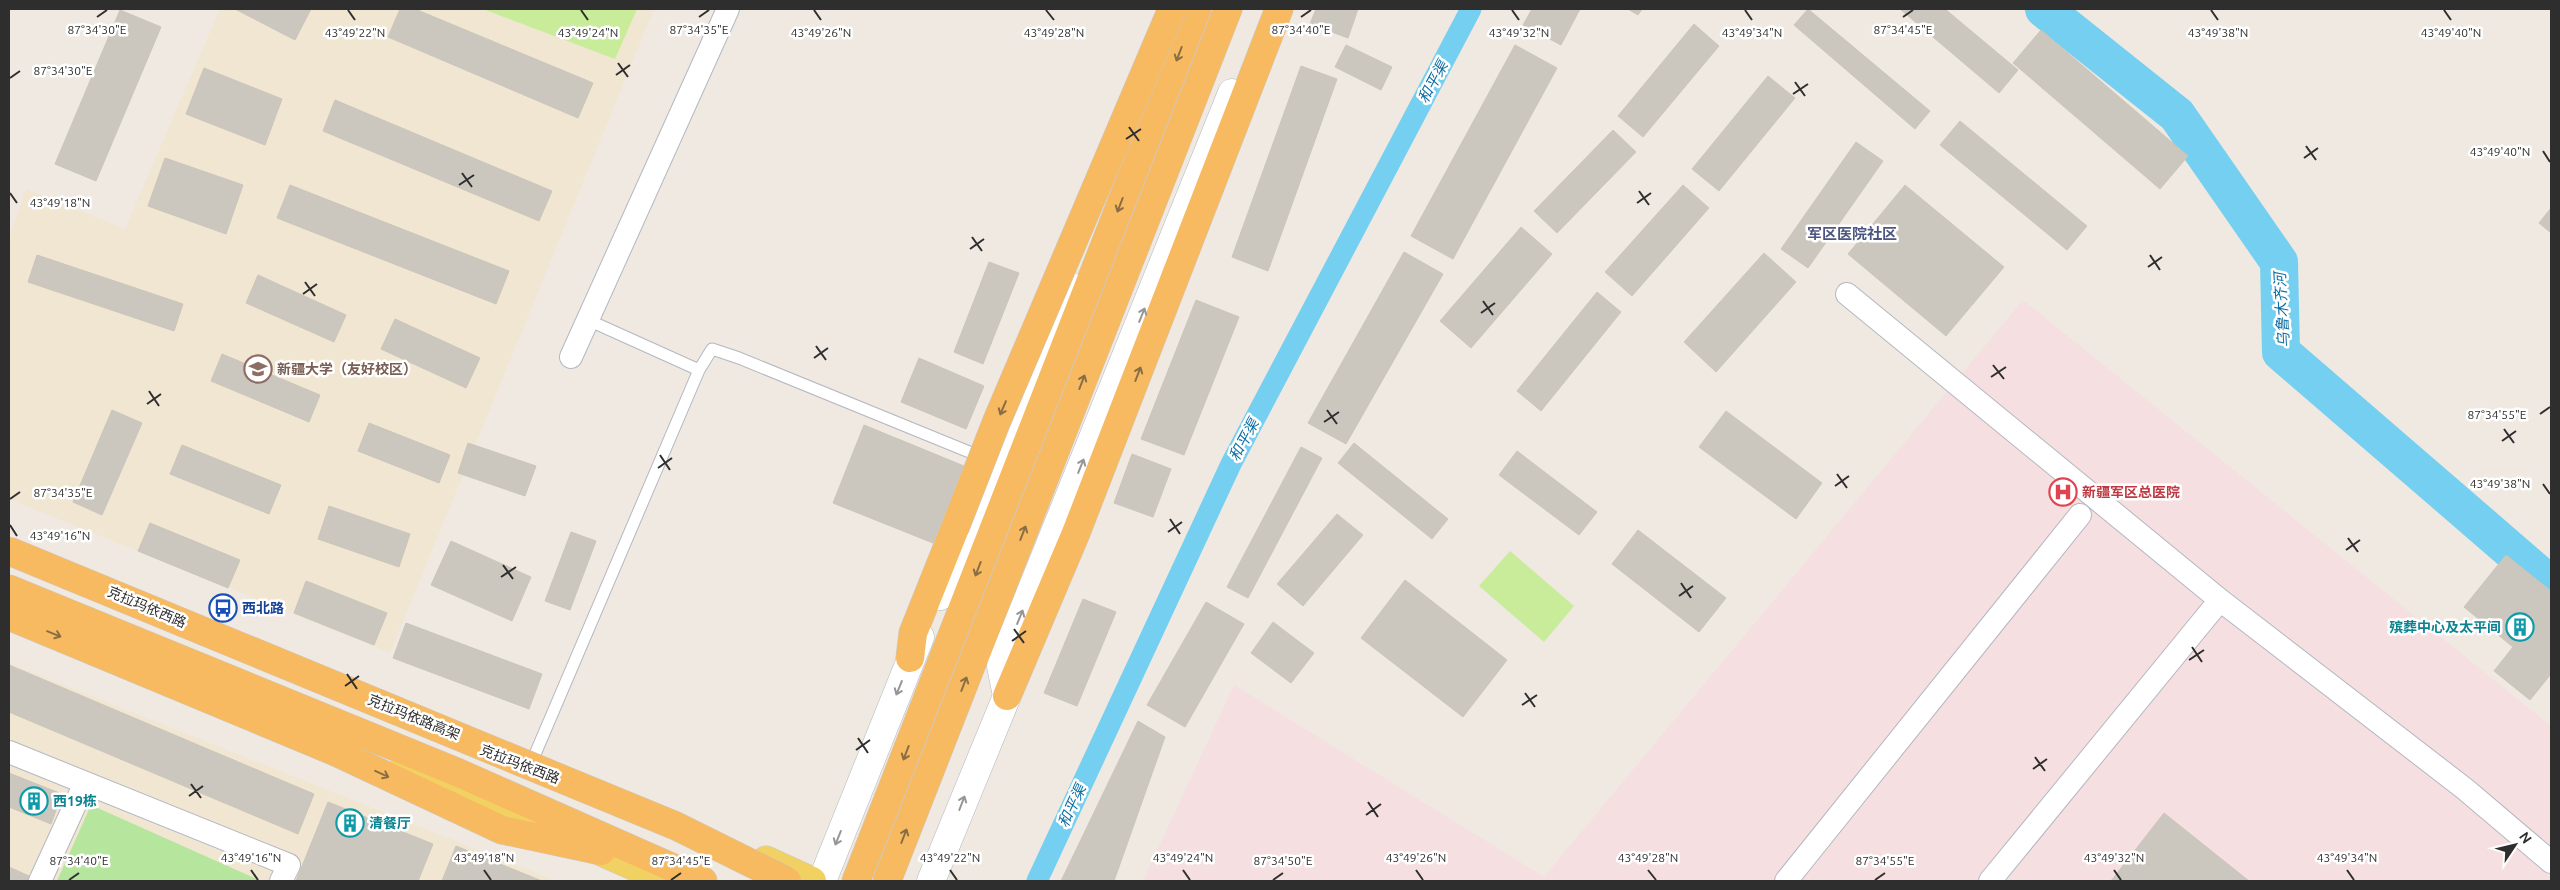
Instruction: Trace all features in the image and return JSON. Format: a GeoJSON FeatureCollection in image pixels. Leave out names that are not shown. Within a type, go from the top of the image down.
{"type":"FeatureCollection","features":[{"type":"Feature","properties":{"kind":"highway"},"geometry":{"type":"LineString","coordinates":[[910,658],[913,633],[996,423],[1170,9]]}},
{"type":"Feature","properties":{"kind":"highway"},"geometry":{"type":"LineString","coordinates":[[856,881],[1197,9]]}},
{"type":"Feature","properties":{"kind":"highway"},"geometry":{"type":"LineString","coordinates":[[887,881],[1228,9]]}},
{"type":"Feature","properties":{"kind":"highway"},"geometry":{"type":"LineString","coordinates":[[1006,696],[1076,533],[1279,9]]}},
{"type":"Feature","properties":{"kind":"highway","name":"克拉玛依路高架"},"geometry":{"type":"LineString","coordinates":[[14,550],[676,826],[787,881]]}},
{"type":"Feature","properties":{"kind":"highway"},"geometry":{"type":"LineString","coordinates":[[9,589],[459,773],[702,881]]}},
{"type":"Feature","properties":{"kind":"highway"},"geometry":{"type":"LineString","coordinates":[[9,616],[338,753],[502,830],[601,851]]}},
{"type":"Feature","properties":{"kind":"main road"},"geometry":{"type":"LineString","coordinates":[[822,881],[910,658],[1002,465],[1170,9]]}},
{"type":"Feature","properties":{"kind":"main road"},"geometry":{"type":"LineString","coordinates":[[932,881],[972,776],[1006,696],[1001,666],[1267,9]]}},
{"type":"Feature","properties":{"kind":"main road","name":"克拉玛依西路"},"geometry":{"type":"LineString","coordinates":[[14,550],[449,736],[746,850],[812,881]]}},
{"type":"Feature","properties":{"kind":"main road"},"geometry":{"type":"LineString","coordinates":[[9,594],[667,881]]}},
{"type":"Feature","properties":{"kind":"street"},"geometry":{"type":"LineString","coordinates":[[570,357],[728,9]]}},
{"type":"Feature","properties":{"kind":"street"},"geometry":{"type":"LineString","coordinates":[[1847,294],[2220,600],[2465,789],[2551,862]]}},
{"type":"Feature","properties":{"kind":"street"},"geometry":{"type":"LineString","coordinates":[[1786,881],[2080,515]]}},
{"type":"Feature","properties":{"kind":"street"},"geometry":{"type":"LineString","coordinates":[[1990,881],[2220,600]]}},
{"type":"Feature","properties":{"kind":"street"},"geometry":{"type":"LineString","coordinates":[[9,752],[289,865],[281,881]]}},
{"type":"Feature","properties":{"kind":"street"},"geometry":{"type":"LineString","coordinates":[[40,881],[85,783]]}},
{"type":"Feature","properties":{"kind":"lane"},"geometry":{"type":"LineString","coordinates":[[588,320],[700,370]]}},
{"type":"Feature","properties":{"kind":"lane"},"geometry":{"type":"LineString","coordinates":[[530,767],[700,370],[712,349],[739,358],[1002,465]]}},
{"type":"Feature","properties":{"kind":"shaded area","name":"新疆大学（友好校区）"},"geometry":{"type":"Polygon","coordinates":[[[220,9],[654,9],[390,653],[9,499],[9,239],[26,189],[125,229],[220,9]]]}},
{"type":"Feature","properties":{"kind":"shaded area","name":"新疆军区总医院"},"geometry":{"type":"Polygon","coordinates":[[[2023,300],[2551,726],[2551,881],[1143,881],[1234,685],[1544,877],[2023,300]]]}},
{"type":"Feature","properties":{"kind":"shaded area"},"geometry":{"type":"Polygon","coordinates":[[[9,663],[556,881],[9,881],[9,663]]]}},
{"type":"Feature","properties":{"kind":"green space"},"geometry":{"type":"Polygon","coordinates":[[[483,9],[637,9],[615,59],[483,9]]]}},
{"type":"Feature","properties":{"kind":"green space"},"geometry":{"type":"Polygon","coordinates":[[[1510,551],[1574,606],[1544,642],[1479,586],[1510,551]]]}},
{"type":"Feature","properties":{"kind":"green space"},"geometry":{"type":"Polygon","coordinates":[[[91,805],[261,881],[57,881],[91,805]]]}},
{"type":"Feature","properties":{"kind":"building"},"geometry":{"type":"Polygon","coordinates":[[[235,9],[311,9],[295,40],[235,9]]]}},
{"type":"Feature","properties":{"kind":"building"},"geometry":{"type":"Polygon","coordinates":[[[400,9],[415,9],[593,83],[578,118],[388,37],[400,9]]]}},
{"type":"Feature","properties":{"kind":"building"},"geometry":{"type":"Polygon","coordinates":[[[1316,9],[1358,9],[1348,38],[1310,24],[1316,9]]]}},
{"type":"Feature","properties":{"kind":"building"},"geometry":{"type":"Polygon","coordinates":[[[1532,9],[1580,9],[1561,45],[1523,25],[1532,9]]]}},
{"type":"Feature","properties":{"kind":"building"},"geometry":{"type":"Polygon","coordinates":[[[1628,9],[1642,9],[1638,15],[1628,9]]]}},
{"type":"Feature","properties":{"kind":"building"},"geometry":{"type":"Polygon","coordinates":[[[1808,9],[1930,111],[1915,129],[1794,25],[1808,9]]]}},
{"type":"Feature","properties":{"kind":"building"},"geometry":{"type":"Polygon","coordinates":[[[1900,9],[1945,9],[2018,70],[1999,93],[1900,9]]]}},
{"type":"Feature","properties":{"kind":"building"},"geometry":{"type":"Polygon","coordinates":[[[120,10],[161,27],[96,181],[55,164],[120,10]]]}},
{"type":"Feature","properties":{"kind":"building"},"geometry":{"type":"Polygon","coordinates":[[[1694,24],[1719,46],[1643,137],[1618,116],[1694,24]]]}},
{"type":"Feature","properties":{"kind":"building"},"geometry":{"type":"Polygon","coordinates":[[[2041,30],[2188,156],[2160,189],[2013,63],[2041,30]]]}},
{"type":"Feature","properties":{"kind":"building"},"geometry":{"type":"Polygon","coordinates":[[[1346,45],[1392,67],[1381,90],[1335,67],[1346,45]]]}},
{"type":"Feature","properties":{"kind":"building"},"geometry":{"type":"Polygon","coordinates":[[[1515,45],[1557,68],[1453,259],[1411,236],[1515,45]]]}},
{"type":"Feature","properties":{"kind":"building"},"geometry":{"type":"Polygon","coordinates":[[[1301,66],[1337,79],[1268,271],[1232,257],[1301,66]]]}},
{"type":"Feature","properties":{"kind":"building"},"geometry":{"type":"Polygon","coordinates":[[[204,68],[282,99],[265,145],[186,114],[204,68]]]}},
{"type":"Feature","properties":{"kind":"building"},"geometry":{"type":"Polygon","coordinates":[[[1768,76],[1795,98],[1719,191],[1692,169],[1768,76]]]}},
{"type":"Feature","properties":{"kind":"building"},"geometry":{"type":"Polygon","coordinates":[[[335,100],[552,191],[539,221],[323,131],[335,100]]]}},
{"type":"Feature","properties":{"kind":"building"},"geometry":{"type":"Polygon","coordinates":[[[1960,121],[2087,226],[2067,250],[1940,145],[1960,121]]]}},
{"type":"Feature","properties":{"kind":"building"},"geometry":{"type":"Polygon","coordinates":[[[1613,130],[1636,152],[1557,233],[1534,211],[1613,130]]]}},
{"type":"Feature","properties":{"kind":"building"},"geometry":{"type":"Polygon","coordinates":[[[1856,142],[1883,161],[1808,268],[1781,249],[1856,142]]]}},
{"type":"Feature","properties":{"kind":"building"},"geometry":{"type":"Polygon","coordinates":[[[165,158],[243,185],[226,234],[148,206],[165,158]]]}},
{"type":"Feature","properties":{"kind":"building"},"geometry":{"type":"Polygon","coordinates":[[[290,185],[509,271],[496,304],[277,218],[290,185]]]}},
{"type":"Feature","properties":{"kind":"building"},"geometry":{"type":"Polygon","coordinates":[[[1683,185],[1709,208],[1632,296],[1605,272],[1683,185]]]}},
{"type":"Feature","properties":{"kind":"building"},"geometry":{"type":"Polygon","coordinates":[[[1905,185],[2004,267],[1946,336],[1848,254],[1905,185]]]}},
{"type":"Feature","properties":{"kind":"building"},"geometry":{"type":"Polygon","coordinates":[[[2551,208],[2551,233],[2539,223],[2551,208]]]}},
{"type":"Feature","properties":{"kind":"building"},"geometry":{"type":"Polygon","coordinates":[[[1521,227],[1552,254],[1471,348],[1440,321],[1521,227]]]}},
{"type":"Feature","properties":{"kind":"building"},"geometry":{"type":"Polygon","coordinates":[[[1404,252],[1443,274],[1346,444],[1308,423],[1404,252]]]}},
{"type":"Feature","properties":{"kind":"building"},"geometry":{"type":"Polygon","coordinates":[[[1764,253],[1796,282],[1716,372],[1684,342],[1764,253]]]}},
{"type":"Feature","properties":{"kind":"building"},"geometry":{"type":"Polygon","coordinates":[[[37,255],[183,304],[174,331],[28,282],[37,255]]]}},
{"type":"Feature","properties":{"kind":"building"},"geometry":{"type":"Polygon","coordinates":[[[989,262],[1019,273],[983,364],[954,352],[989,262]]]}},
{"type":"Feature","properties":{"kind":"building"},"geometry":{"type":"Polygon","coordinates":[[[258,275],[346,315],[334,342],[246,303],[258,275]]]}},
{"type":"Feature","properties":{"kind":"building"},"geometry":{"type":"Polygon","coordinates":[[[1597,292],[1621,312],[1541,411],[1517,391],[1597,292]]]}},
{"type":"Feature","properties":{"kind":"building"},"geometry":{"type":"Polygon","coordinates":[[[1196,300],[1239,317],[1184,455],[1141,439],[1196,300]]]}},
{"type":"Feature","properties":{"kind":"building"},"geometry":{"type":"Polygon","coordinates":[[[395,319],[480,358],[466,388],[381,349],[395,319]]]}},
{"type":"Feature","properties":{"kind":"building"},"geometry":{"type":"Polygon","coordinates":[[[222,354],[320,395],[309,422],[211,381],[222,354]]]}},
{"type":"Feature","properties":{"kind":"building"},"geometry":{"type":"Polygon","coordinates":[[[919,358],[984,386],[966,429],[901,402],[919,358]]]}},
{"type":"Feature","properties":{"kind":"building"},"geometry":{"type":"Polygon","coordinates":[[[112,410],[142,423],[102,515],[73,502],[112,410]]]}},
{"type":"Feature","properties":{"kind":"building"},"geometry":{"type":"Polygon","coordinates":[[[1726,411],[1822,483],[1796,519],[1699,447],[1726,411]]]}},
{"type":"Feature","properties":{"kind":"building"},"geometry":{"type":"Polygon","coordinates":[[[369,423],[450,455],[439,483],[358,451],[369,423]]]}},
{"type":"Feature","properties":{"kind":"building"},"geometry":{"type":"Polygon","coordinates":[[[864,425],[964,466],[933,543],[833,503],[864,425]]]}},
{"type":"Feature","properties":{"kind":"building"},"geometry":{"type":"Polygon","coordinates":[[[468,443],[536,466],[525,496],[458,473],[468,443]]]}},
{"type":"Feature","properties":{"kind":"building"},"geometry":{"type":"Polygon","coordinates":[[[1354,443],[1448,519],[1432,539],[1338,463],[1354,443]]]}},
{"type":"Feature","properties":{"kind":"building"},"geometry":{"type":"Polygon","coordinates":[[[182,445],[281,485],[269,514],[170,474],[182,445]]]}},
{"type":"Feature","properties":{"kind":"building"},"geometry":{"type":"Polygon","coordinates":[[[1301,447],[1322,458],[1248,598],[1227,587],[1301,447]]]}},
{"type":"Feature","properties":{"kind":"building"},"geometry":{"type":"Polygon","coordinates":[[[1517,451],[1597,512],[1579,535],[1499,475],[1517,451]]]}},
{"type":"Feature","properties":{"kind":"building"},"geometry":{"type":"Polygon","coordinates":[[[1132,454],[1171,469],[1153,517],[1114,503],[1132,454]]]}},
{"type":"Feature","properties":{"kind":"building"},"geometry":{"type":"Polygon","coordinates":[[[329,506],[410,534],[399,567],[318,539],[329,506]]]}},
{"type":"Feature","properties":{"kind":"building"},"geometry":{"type":"Polygon","coordinates":[[[1337,514],[1363,535],[1303,606],[1277,584],[1337,514]]]}},
{"type":"Feature","properties":{"kind":"building"},"geometry":{"type":"Polygon","coordinates":[[[150,523],[240,560],[228,588],[138,551],[150,523]]]}},
{"type":"Feature","properties":{"kind":"building"},"geometry":{"type":"Polygon","coordinates":[[[1638,530],[1726,598],[1699,632],[1612,564],[1638,530]]]}},
{"type":"Feature","properties":{"kind":"building"},"geometry":{"type":"Polygon","coordinates":[[[571,532],[596,541],[570,610],[545,601],[571,532]]]}},
{"type":"Feature","properties":{"kind":"building"},"geometry":{"type":"Polygon","coordinates":[[[451,541],[531,577],[512,621],[431,585],[451,541]]]}},
{"type":"Feature","properties":{"kind":"building","name":"殡葬中心及太平间"},"geometry":{"type":"Polygon","coordinates":[[[2506,555],[2551,591],[2551,674],[2530,700],[2494,671],[2513,647],[2464,607],[2506,555]]]}},
{"type":"Feature","properties":{"kind":"building"},"geometry":{"type":"Polygon","coordinates":[[[1405,580],[1507,660],[1463,717],[1361,638],[1405,580]]]}},
{"type":"Feature","properties":{"kind":"building"},"geometry":{"type":"Polygon","coordinates":[[[306,581],[387,613],[374,645],[294,613],[306,581]]]}},
{"type":"Feature","properties":{"kind":"building"},"geometry":{"type":"Polygon","coordinates":[[[1083,599],[1116,612],[1077,706],[1044,693],[1083,599]]]}},
{"type":"Feature","properties":{"kind":"building"},"geometry":{"type":"Polygon","coordinates":[[[1206,602],[1244,624],[1185,727],[1147,705],[1206,602]]]}},
{"type":"Feature","properties":{"kind":"building"},"geometry":{"type":"Polygon","coordinates":[[[1273,622],[1314,653],[1291,683],[1251,653],[1273,622]]]}},
{"type":"Feature","properties":{"kind":"building"},"geometry":{"type":"Polygon","coordinates":[[[406,623],[542,674],[529,709],[393,658],[406,623]]]}},
{"type":"Feature","properties":{"kind":"building"},"geometry":{"type":"Polygon","coordinates":[[[9,665],[314,794],[298,834],[9,712],[9,665]]]}},
{"type":"Feature","properties":{"kind":"building"},"geometry":{"type":"Polygon","coordinates":[[[1138,721],[1165,737],[1114,881],[1061,881],[1138,721]]]}},
{"type":"Feature","properties":{"kind":"building","name":"西19栋"},"geometry":{"type":"Polygon","coordinates":[[[9,773],[62,794],[51,824],[9,807],[9,773]]]}},
{"type":"Feature","properties":{"kind":"building","name":"清餐厅"},"geometry":{"type":"Polygon","coordinates":[[[328,802],[433,844],[418,881],[296,881],[328,802]]]}},
{"type":"Feature","properties":{"kind":"building"},"geometry":{"type":"Polygon","coordinates":[[[2164,813],[2249,881],[2111,881],[2164,813]]]}},
{"type":"Feature","properties":{"kind":"building"},"geometry":{"type":"Polygon","coordinates":[[[456,846],[542,881],[442,881],[456,846]]]}},
{"type":"Feature","properties":{"kind":"building"},"geometry":{"type":"Polygon","coordinates":[[[9,867],[29,876],[27,881],[9,881],[9,867]]]}},
{"type":"Feature","properties":{"kind":"waterway","name":"和平渠"},"geometry":{"type":"LineString","coordinates":[[1037,881],[1231,464],[1471,9]]}},
{"type":"Feature","properties":{"kind":"waterway","name":"乌鲁木齐河"},"geometry":{"type":"LineString","coordinates":[[2044,9],[2177,115],[2279,262],[2281,352],[2551,585]]}},
{"type":"Feature","properties":{"kind":"place","name":"新疆大学（友好校区）"},"geometry":{"type":"Point","coordinates":[258,369]}},
{"type":"Feature","properties":{"kind":"place","name":"新疆军区总医院"},"geometry":{"type":"Point","coordinates":[2063,492]}},
{"type":"Feature","properties":{"kind":"place","name":"西北路"},"geometry":{"type":"Point","coordinates":[223,608]}},
{"type":"Feature","properties":{"kind":"place","name":"殡葬中心及太平间"},"geometry":{"type":"Point","coordinates":[2520,627]}},
{"type":"Feature","properties":{"kind":"place","name":"西19栋"},"geometry":{"type":"Point","coordinates":[34,801]}},
{"type":"Feature","properties":{"kind":"place","name":"清餐厅"},"geometry":{"type":"Point","coordinates":[350,823]}},
{"type":"Feature","properties":{"kind":"district","name":"军区医院社区"},"geometry":{"type":"Point","coordinates":[1852,234]}}]}
